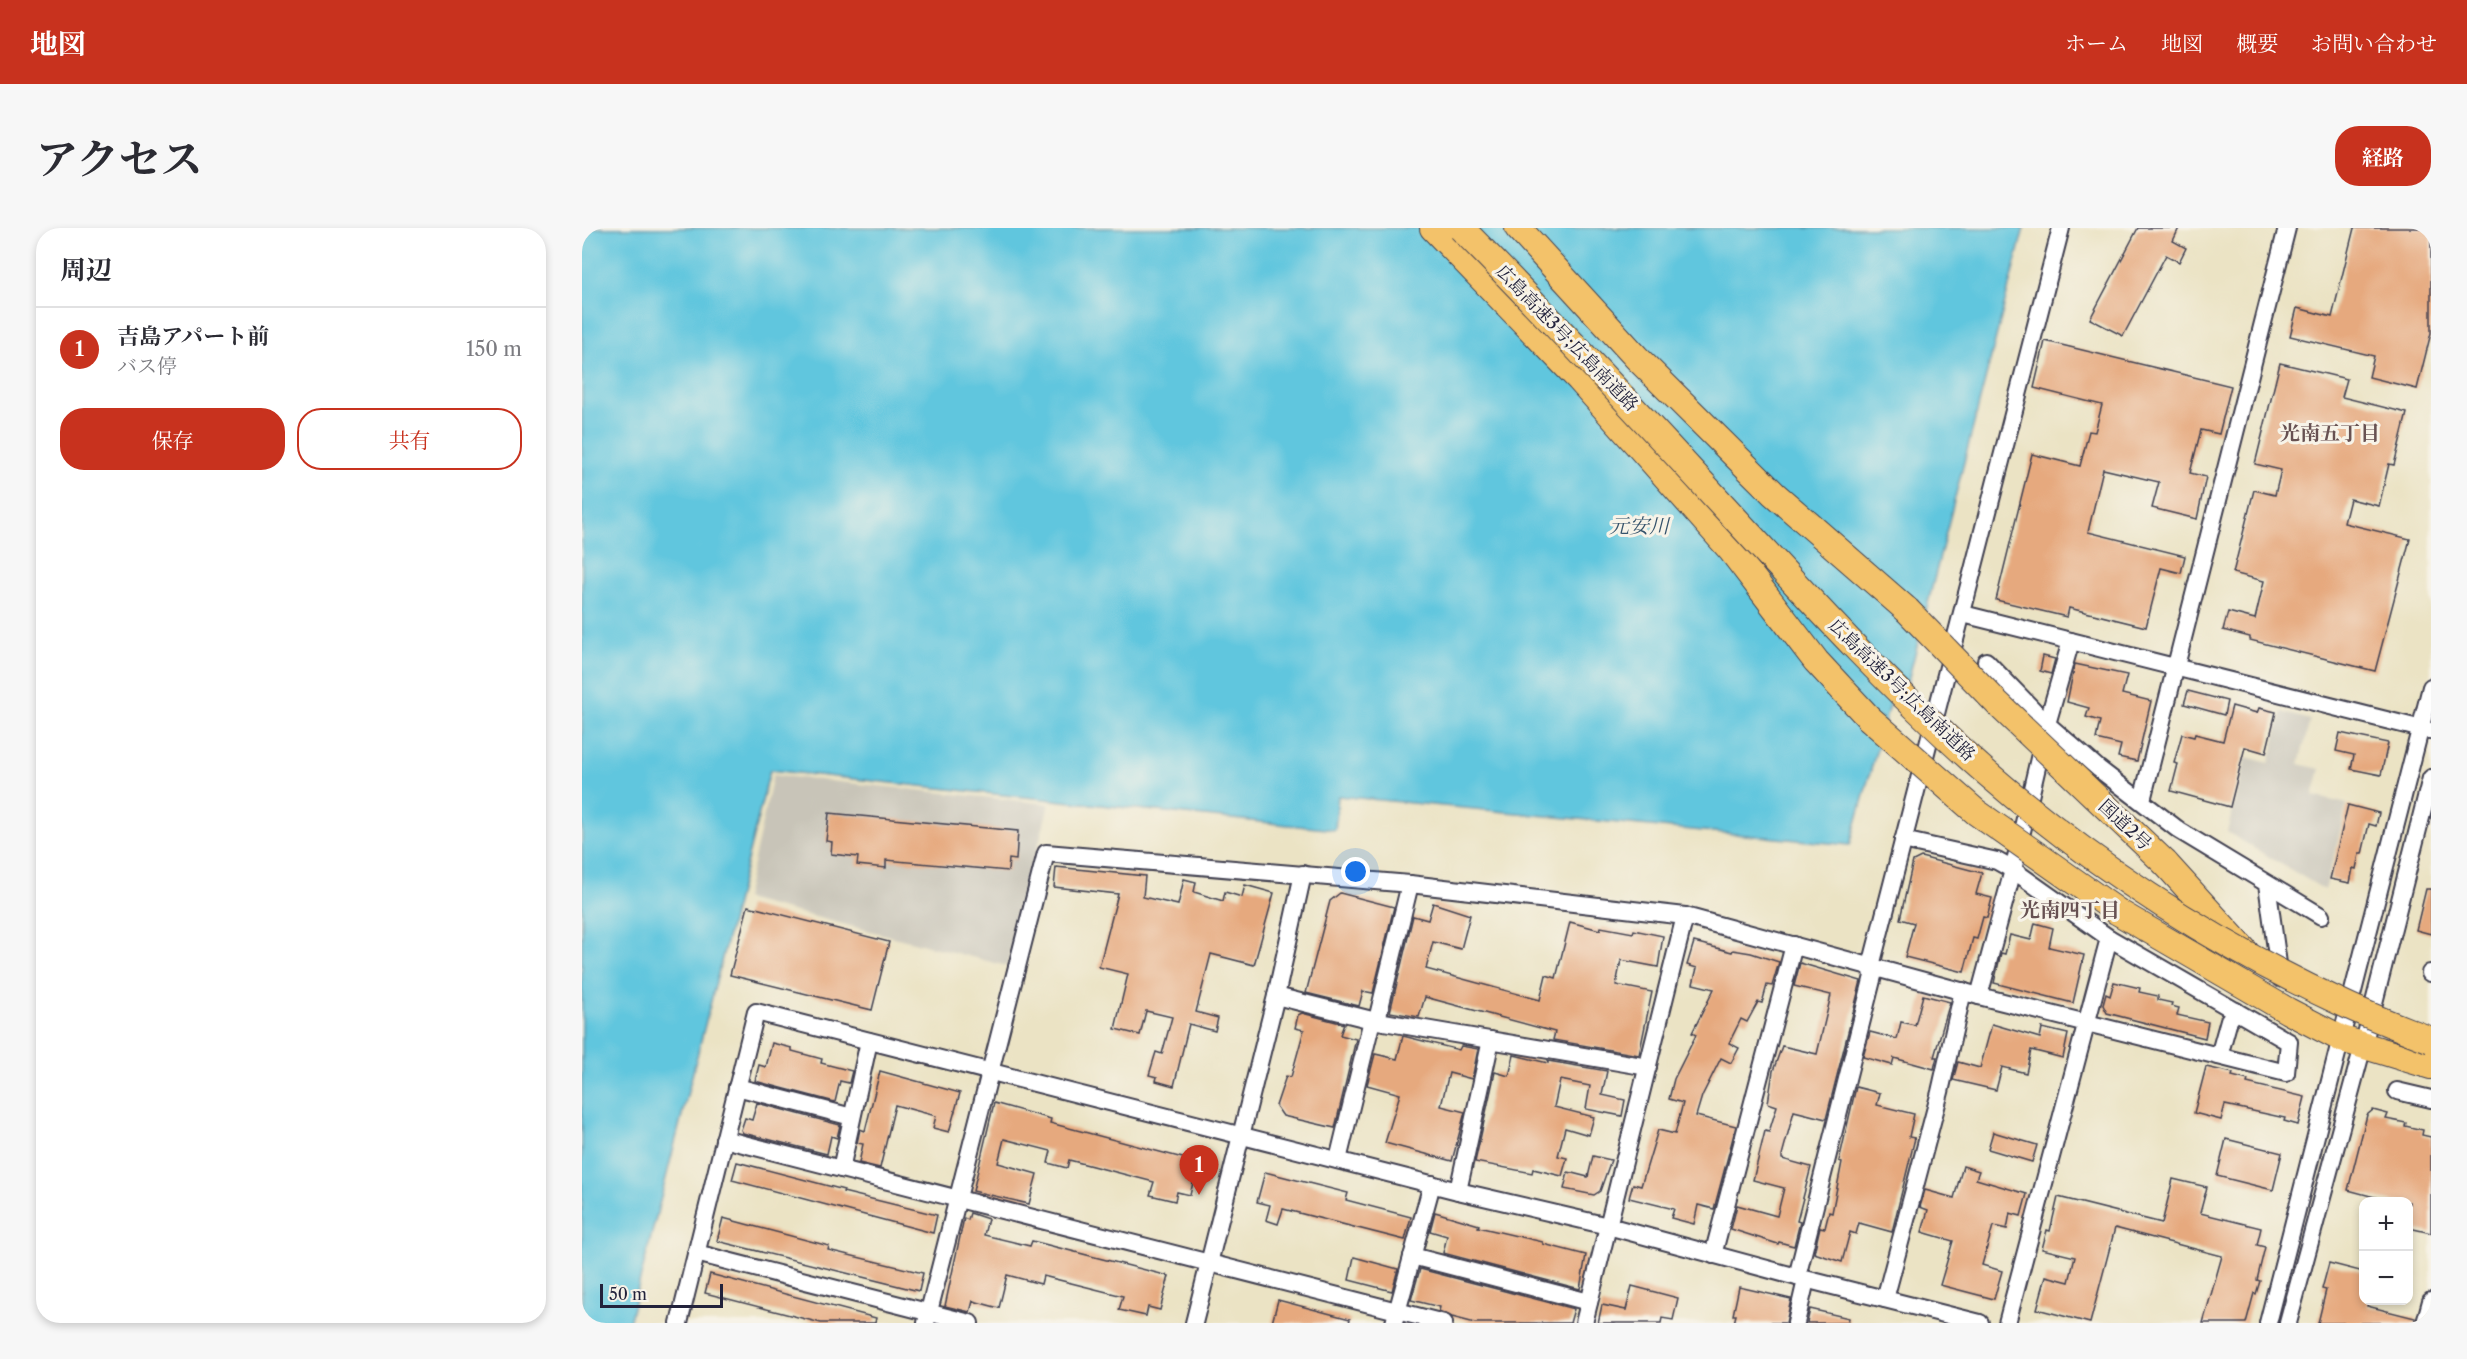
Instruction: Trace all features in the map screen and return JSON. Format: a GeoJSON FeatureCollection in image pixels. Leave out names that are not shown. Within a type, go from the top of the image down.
{"type":"FeatureCollection","features":[{"type":"Feature","properties":{"kind":"highway","name":"国道2号"},"geometry":{"type":"LineString","coordinates":[[1433,228],[1579,379],[1731,550],[1816,661],[1869,718],[1976,812],[2118,912],[2284,999],[2353,1042],[2431,1066]]}},
{"type":"Feature","properties":{"kind":"highway","name":"広島高速3号;広島南道路"},"geometry":{"type":"LineString","coordinates":[[1461,228],[1626,399],[1843,634],[1983,770],[2058,830],[2136,887],[2223,942],[2342,1004],[2431,1040]]}},
{"type":"Feature","properties":{"kind":"highway","name":"国道2号"},"geometry":{"type":"LineString","coordinates":[[1518,228],[1637,358],[1766,486],[1907,610],[1998,704],[2165,863],[2261,969],[2284,999]]}},
{"type":"Feature","properties":{"kind":"street"},"geometry":{"type":"LineString","coordinates":[[1796,1323],[1802,1278],[1874,976],[1871,966],[2061,228]]}},
{"type":"Feature","properties":{"kind":"street"},"geometry":{"type":"LineString","coordinates":[[2142,800],[2287,228]]}},
{"type":"Feature","properties":{"kind":"street"},"geometry":{"type":"LineString","coordinates":[[1963,614],[2426,730]]}},
{"type":"Feature","properties":{"kind":"street"},"geometry":{"type":"LineString","coordinates":[[1885,1299],[1940,1092],[2013,870],[2047,724],[2071,641]]}},
{"type":"Feature","properties":{"kind":"street"},"geometry":{"type":"LineString","coordinates":[[1986,661],[2047,724],[2099,769],[2180,831],[2321,916]]}},
{"type":"Feature","properties":{"kind":"street"},"geometry":{"type":"LineString","coordinates":[[2288,1323],[2426,730],[2431,687]]}},
{"type":"Feature","properties":{"kind":"street"},"geometry":{"type":"LineString","coordinates":[[2268,1323],[2431,778]]}},
{"type":"Feature","properties":{"kind":"street"},"geometry":{"type":"LineString","coordinates":[[928,1318],[1046,853],[1410,884],[1685,916],[1971,993],[2286,1073],[2289,1042],[2109,938],[2013,870],[1997,861],[1903,840]]}},
{"type":"Feature","properties":{"kind":"street"},"geometry":{"type":"LineString","coordinates":[[1194,1323],[1276,996],[1303,874]]}},
{"type":"Feature","properties":{"kind":"street"},"geometry":{"type":"LineString","coordinates":[[1338,1160],[1410,884]]}},
{"type":"Feature","properties":{"kind":"street"},"geometry":{"type":"LineString","coordinates":[[2252,1020],[2284,999],[2267,884]]}},
{"type":"Feature","properties":{"kind":"street"},"geometry":{"type":"LineString","coordinates":[[1584,1323],[1685,916]]}},
{"type":"Feature","properties":{"kind":"street"},"geometry":{"type":"LineString","coordinates":[[2007,1323],[2109,938]]}},
{"type":"Feature","properties":{"kind":"street"},"geometry":{"type":"LineString","coordinates":[[1713,1255],[1794,945]]}},
{"type":"Feature","properties":{"kind":"street"},"geometry":{"type":"LineString","coordinates":[[1276,996],[1375,1020],[1648,1067]]}},
{"type":"Feature","properties":{"kind":"street"},"geometry":{"type":"LineString","coordinates":[[679,1323],[756,1011],[1458,1191],[1608,1226],[1980,1323]]}},
{"type":"Feature","properties":{"kind":"street"},"geometry":{"type":"LineString","coordinates":[[2219,1056],[2229,1020],[2236,1011]]}},
{"type":"Feature","properties":{"kind":"street"},"geometry":{"type":"LineString","coordinates":[[1458,1191],[1491,1040]]}},
{"type":"Feature","properties":{"kind":"street"},"geometry":{"type":"LineString","coordinates":[[841,1169],[869,1041]]}},
{"type":"Feature","properties":{"kind":"street"},"geometry":{"type":"LineString","coordinates":[[737,1087],[852,1118]]}},
{"type":"Feature","properties":{"kind":"street"},"geometry":{"type":"LineString","coordinates":[[2397,1091],[2431,1099]]}},
{"type":"Feature","properties":{"kind":"street"},"geometry":{"type":"LineString","coordinates":[[724,1139],[1209,1263],[1396,1317],[1444,1323]]}},
{"type":"Feature","properties":{"kind":"street"},"geometry":{"type":"LineString","coordinates":[[1396,1317],[1432,1184]]}},
{"type":"Feature","properties":{"kind":"street"},"geometry":{"type":"LineString","coordinates":[[696,1253],[928,1318],[969,1323]]}},
{"type":"Feature","properties":{"kind":"street"},"geometry":{"type":"LineString","coordinates":[[1412,1256],[1589,1302]]}},
{"type":"Feature","properties":{"kind":"street"},"geometry":{"type":"LineString","coordinates":[[2425,1323],[2431,1301]]}},
{"type":"Feature","properties":{"kind":"shaded area"},"geometry":{"type":"Polygon","coordinates":[[[2282,712],[2310,720],[2299,764],[2320,769],[2313,796],[2347,804],[2325,890],[2227,832],[2246,757],[2269,763],[2282,712]]]}},
{"type":"Feature","properties":{"kind":"shaded area"},"geometry":{"type":"Polygon","coordinates":[[[773,775],[1049,804],[1007,966],[745,899],[773,775]]]}},
{"type":"Feature","properties":{"kind":"water","name":"元安川"},"geometry":{"type":"Polygon","coordinates":[[[582,228],[2024,228],[1908,681],[1896,680],[1850,845],[1338,796],[1335,830],[770,770],[629,1323],[582,1323],[582,228]]]}},
{"type":"Feature","properties":{"kind":"building"},"geometry":{"type":"Polygon","coordinates":[[[2138,228],[2179,228],[2173,241],[2186,248],[2179,262],[2166,255],[2123,336],[2090,319],[2138,228]]]}},
{"type":"Feature","properties":{"kind":"building"},"geometry":{"type":"Polygon","coordinates":[[[2354,228],[2431,228],[2431,333],[2417,389],[2369,377],[2374,356],[2290,336],[2297,308],[2332,317],[2354,228]]]}},
{"type":"Feature","properties":{"kind":"building"},"geometry":{"type":"Polygon","coordinates":[[[2045,341],[2231,386],[2219,434],[2201,430],[2190,473],[2206,477],[2197,519],[2152,508],[2159,482],[2103,469],[2088,532],[2185,556],[2181,573],[2161,568],[2146,627],[2069,608],[2067,617],[1996,600],[2032,454],[2080,466],[2089,431],[2095,432],[2102,405],[2034,388],[2045,341]]]}},
{"type":"Feature","properties":{"kind":"building"},"geometry":{"type":"Polygon","coordinates":[[[2280,363],[2347,379],[2342,397],[2407,413],[2394,465],[2389,464],[2379,506],[2350,499],[2344,523],[2410,539],[2375,671],[2250,640],[2250,637],[2223,630],[2228,612],[2255,619],[2264,581],[2233,573],[2254,490],[2275,495],[2281,470],[2255,464],[2280,363]]]}},
{"type":"Feature","properties":{"kind":"building"},"geometry":{"type":"Polygon","coordinates":[[[2043,656],[2055,659],[2051,674],[2040,671],[2043,656]]]}},
{"type":"Feature","properties":{"kind":"building"},"geometry":{"type":"Polygon","coordinates":[[[2075,664],[2127,675],[2122,694],[2151,701],[2137,761],[2118,757],[2121,745],[2096,739],[2100,721],[2086,717],[2089,708],[2067,702],[2075,664]]]}},
{"type":"Feature","properties":{"kind":"building"},"geometry":{"type":"Polygon","coordinates":[[[2188,691],[2227,701],[2224,715],[2184,704],[2188,691]]]}},
{"type":"Feature","properties":{"kind":"building"},"geometry":{"type":"Polygon","coordinates":[[[2232,706],[2257,713],[2259,708],[2276,712],[2266,753],[2245,747],[2230,807],[2171,791],[2178,764],[2174,763],[2182,734],[2194,737],[2195,734],[2223,741],[2232,706]]]}},
{"type":"Feature","properties":{"kind":"building"},"geometry":{"type":"Polygon","coordinates":[[[2340,733],[2388,743],[2381,775],[2351,769],[2354,755],[2336,751],[2340,733]]]}},
{"type":"Feature","properties":{"kind":"building"},"geometry":{"type":"Polygon","coordinates":[[[2348,805],[2379,813],[2376,826],[2369,824],[2362,854],[2359,854],[2356,869],[2353,868],[2350,883],[2330,879],[2348,805]]]}},
{"type":"Feature","properties":{"kind":"building"},"geometry":{"type":"Polygon","coordinates":[[[829,813],[1018,831],[1016,860],[1009,859],[1008,871],[886,860],[886,868],[857,865],[858,857],[831,854],[832,842],[826,841],[829,813]]]}},
{"type":"Feature","properties":{"kind":"building"},"geometry":{"type":"Polygon","coordinates":[[[1921,857],[1982,873],[1976,894],[1992,898],[1987,918],[1983,917],[1977,939],[1973,938],[1964,972],[1905,957],[1914,923],[1900,919],[1913,861],[1921,857]]]}},
{"type":"Feature","properties":{"kind":"building"},"geometry":{"type":"Polygon","coordinates":[[[1056,867],[1145,876],[1143,897],[1178,905],[1184,879],[1196,882],[1194,892],[1223,901],[1225,892],[1242,897],[1245,885],[1274,893],[1254,965],[1211,954],[1196,1012],[1218,1018],[1215,1031],[1189,1024],[1174,1086],[1156,1081],[1157,1077],[1149,1075],[1156,1052],[1162,1054],[1172,1017],[1146,1011],[1140,1035],[1115,1029],[1128,974],[1099,967],[1118,894],[1054,887],[1056,867]]]}},
{"type":"Feature","properties":{"kind":"building"},"geometry":{"type":"Polygon","coordinates":[[[2426,889],[2431,889],[2431,934],[2416,930],[2426,889]]]}},
{"type":"Feature","properties":{"kind":"building"},"geometry":{"type":"Polygon","coordinates":[[[1340,893],[1394,907],[1373,993],[1363,991],[1359,1006],[1306,993],[1330,901],[1340,893]]]}},
{"type":"Feature","properties":{"kind":"building"},"geometry":{"type":"Polygon","coordinates":[[[1433,903],[1470,915],[1461,949],[1433,942],[1426,969],[1540,1000],[1546,975],[1556,978],[1570,922],[1600,930],[1601,927],[1633,933],[1634,930],[1663,936],[1658,967],[1621,960],[1616,985],[1652,992],[1639,1055],[1553,1040],[1555,1032],[1425,997],[1419,1017],[1390,1012],[1413,916],[1428,920],[1433,903]]]}},
{"type":"Feature","properties":{"kind":"building"},"geometry":{"type":"Polygon","coordinates":[[[748,906],[889,942],[872,1010],[730,975],[748,906]]]}},
{"type":"Feature","properties":{"kind":"building"},"geometry":{"type":"Polygon","coordinates":[[[2035,923],[2053,928],[2049,947],[2084,955],[2073,1003],[1994,983],[2001,953],[2005,954],[2010,935],[2031,940],[2035,923]]]}},
{"type":"Feature","properties":{"kind":"building"},"geometry":{"type":"Polygon","coordinates":[[[1694,942],[1732,952],[1733,950],[1751,953],[1779,962],[1772,986],[1767,985],[1762,1003],[1758,1002],[1747,1022],[1741,1019],[1729,1043],[1739,1048],[1731,1063],[1721,1058],[1702,1096],[1696,1116],[1736,1126],[1714,1209],[1698,1205],[1694,1224],[1671,1218],[1674,1209],[1629,1198],[1633,1184],[1641,1186],[1658,1130],[1675,1134],[1683,1103],[1669,1099],[1674,1079],[1696,1035],[1692,1033],[1714,989],[1693,984],[1697,968],[1687,965],[1694,942]]]}},
{"type":"Feature","properties":{"kind":"building"},"geometry":{"type":"Polygon","coordinates":[[[1800,963],[1861,981],[1826,1119],[1794,1111],[1782,1155],[1782,1159],[1811,1167],[1797,1221],[1800,1222],[1794,1246],[1779,1242],[1778,1244],[1731,1229],[1737,1205],[1777,1216],[1784,1188],[1753,1180],[1765,1131],[1769,1132],[1777,1106],[1768,1103],[1773,1071],[1782,1046],[1817,1054],[1831,995],[1794,986],[1800,963]]]}},
{"type":"Feature","properties":{"kind":"building"},"geometry":{"type":"Polygon","coordinates":[[[2114,982],[2140,988],[2139,992],[2158,996],[2158,1000],[2172,1003],[2171,1006],[2179,1008],[2177,1015],[2208,1022],[2205,1038],[2107,1013],[2103,1005],[2106,994],[2110,996],[2114,982]]]}},
{"type":"Feature","properties":{"kind":"building"},"geometry":{"type":"Polygon","coordinates":[[[1923,995],[1950,1002],[1934,1057],[1937,1057],[1934,1069],[1894,1058],[1892,1065],[1863,1057],[1870,1032],[1897,1039],[1901,1022],[1915,1025],[1923,995]]]}},
{"type":"Feature","properties":{"kind":"building"},"geometry":{"type":"Polygon","coordinates":[[[1302,1013],[1344,1024],[1340,1035],[1356,1039],[1335,1128],[1283,1116],[1276,1106],[1286,1076],[1291,1077],[1304,1030],[1295,1028],[1298,1015],[1302,1013]]]}},
{"type":"Feature","properties":{"kind":"building"},"geometry":{"type":"Polygon","coordinates":[[[1992,1024],[2040,1038],[2042,1028],[2068,1034],[2063,1058],[2031,1050],[2026,1073],[2002,1067],[1996,1090],[1953,1080],[1958,1062],[1980,1068],[1992,1024]]]}},
{"type":"Feature","properties":{"kind":"building"},"geometry":{"type":"Polygon","coordinates":[[[1403,1036],[1459,1050],[1461,1046],[1478,1049],[1472,1079],[1449,1073],[1441,1106],[1465,1112],[1452,1161],[1385,1143],[1400,1094],[1367,1085],[1375,1054],[1397,1059],[1403,1036]]]}},
{"type":"Feature","properties":{"kind":"building"},"geometry":{"type":"Polygon","coordinates":[[[772,1043],[822,1059],[821,1063],[852,1071],[849,1083],[840,1081],[835,1102],[755,1081],[759,1065],[766,1067],[772,1043]]]}},
{"type":"Feature","properties":{"kind":"building"},"geometry":{"type":"Polygon","coordinates":[[[1514,1055],[1548,1063],[1548,1061],[1607,1071],[1602,1095],[1625,1100],[1622,1116],[1586,1109],[1590,1086],[1560,1080],[1554,1107],[1594,1117],[1589,1135],[1565,1128],[1558,1156],[1567,1158],[1562,1176],[1533,1169],[1532,1173],[1475,1162],[1495,1072],[1509,1076],[1514,1055]]]}},
{"type":"Feature","properties":{"kind":"building"},"geometry":{"type":"Polygon","coordinates":[[[2206,1067],[2233,1073],[2232,1076],[2248,1080],[2247,1083],[2305,1097],[2298,1125],[2284,1121],[2285,1118],[2225,1105],[2221,1120],[2194,1113],[2206,1067]]]}},
{"type":"Feature","properties":{"kind":"building"},"geometry":{"type":"Polygon","coordinates":[[[880,1071],[960,1093],[949,1132],[933,1128],[936,1116],[895,1105],[880,1168],[859,1163],[863,1144],[857,1143],[860,1129],[865,1131],[880,1071]]]}},
{"type":"Feature","properties":{"kind":"building"},"geometry":{"type":"Polygon","coordinates":[[[1856,1087],[1880,1093],[1877,1105],[1914,1114],[1909,1137],[1915,1138],[1892,1232],[1859,1223],[1856,1234],[1850,1232],[1842,1262],[1814,1253],[1820,1227],[1825,1228],[1829,1212],[1832,1213],[1842,1162],[1839,1161],[1856,1087]]]}},
{"type":"Feature","properties":{"kind":"building"},"geometry":{"type":"Polygon","coordinates":[[[757,1103],[840,1125],[837,1138],[831,1136],[827,1154],[743,1133],[741,1130],[745,1118],[752,1120],[757,1103]]]}},
{"type":"Feature","properties":{"kind":"building"},"geometry":{"type":"Polygon","coordinates":[[[994,1103],[1051,1119],[1050,1123],[1198,1162],[1190,1195],[1177,1192],[1175,1201],[1150,1195],[1154,1182],[1069,1160],[1067,1168],[1048,1163],[1051,1151],[1004,1139],[998,1163],[1037,1174],[1029,1204],[973,1191],[994,1103]]]}},
{"type":"Feature","properties":{"kind":"building"},"geometry":{"type":"Polygon","coordinates":[[[2373,1110],[2388,1114],[2386,1119],[2406,1123],[2405,1126],[2423,1130],[2422,1135],[2431,1137],[2431,1233],[2413,1229],[2413,1197],[2374,1197],[2348,1190],[2367,1115],[2373,1110]]]}},
{"type":"Feature","properties":{"kind":"building"},"geometry":{"type":"Polygon","coordinates":[[[1993,1132],[2037,1145],[2032,1162],[1988,1149],[1993,1132]]]}},
{"type":"Feature","properties":{"kind":"building"},"geometry":{"type":"Polygon","coordinates":[[[2226,1139],[2282,1153],[2273,1190],[2217,1176],[2226,1139]]]}},
{"type":"Feature","properties":{"kind":"building"},"geometry":{"type":"Polygon","coordinates":[[[1593,1156],[1611,1160],[1600,1191],[1594,1195],[1564,1189],[1568,1172],[1588,1177],[1593,1156]]]}},
{"type":"Feature","properties":{"kind":"building"},"geometry":{"type":"Polygon","coordinates":[[[737,1162],[844,1190],[843,1192],[937,1215],[933,1233],[732,1180],[737,1162]]]}},
{"type":"Feature","properties":{"kind":"building"},"geometry":{"type":"Polygon","coordinates":[[[1963,1166],[1979,1171],[1976,1179],[2027,1194],[2021,1216],[2010,1213],[2007,1229],[1993,1226],[1982,1265],[2002,1271],[1994,1299],[1940,1285],[1953,1241],[1922,1232],[1928,1210],[1920,1207],[1925,1190],[1954,1198],[1963,1166]]]}},
{"type":"Feature","properties":{"kind":"building"},"geometry":{"type":"Polygon","coordinates":[[[1265,1172],[1348,1193],[1346,1200],[1411,1217],[1405,1240],[1283,1209],[1278,1224],[1266,1220],[1270,1205],[1257,1202],[1265,1172]]]}},
{"type":"Feature","properties":{"kind":"building"},"geometry":{"type":"Polygon","coordinates":[[[2173,1179],[2207,1187],[2200,1213],[2261,1228],[2257,1245],[2265,1247],[2257,1280],[2260,1281],[2256,1294],[2254,1293],[2246,1323],[2203,1323],[2222,1256],[2115,1228],[2090,1323],[2037,1309],[2046,1276],[2069,1282],[2075,1257],[2042,1249],[2047,1230],[2050,1231],[2058,1197],[2162,1223],[2173,1179]]]}},
{"type":"Feature","properties":{"kind":"building"},"geometry":{"type":"Polygon","coordinates":[[[1435,1212],[1479,1225],[1478,1227],[1586,1255],[1580,1289],[1443,1253],[1447,1236],[1430,1231],[1435,1212]]]}},
{"type":"Feature","properties":{"kind":"building"},"geometry":{"type":"Polygon","coordinates":[[[970,1213],[988,1219],[984,1235],[1030,1246],[1032,1241],[1169,1276],[1160,1310],[1148,1307],[1146,1316],[1119,1310],[1123,1296],[1043,1276],[1041,1284],[1007,1275],[999,1308],[973,1301],[970,1312],[945,1306],[964,1218],[968,1220],[970,1213]]]}},
{"type":"Feature","properties":{"kind":"building"},"geometry":{"type":"Polygon","coordinates":[[[723,1218],[829,1246],[828,1250],[923,1273],[919,1291],[717,1241],[723,1218]]]}},
{"type":"Feature","properties":{"kind":"building"},"geometry":{"type":"Polygon","coordinates":[[[1354,1257],[1398,1269],[1392,1291],[1349,1280],[1354,1257]]]}},
{"type":"Feature","properties":{"kind":"building"},"geometry":{"type":"Polygon","coordinates":[[[2329,1263],[2359,1271],[2359,1305],[2367,1305],[2415,1318],[2415,1323],[2318,1323],[2326,1290],[2322,1289],[2329,1263]]]}},
{"type":"Feature","properties":{"kind":"building"},"geometry":{"type":"Polygon","coordinates":[[[1420,1269],[1574,1309],[1570,1323],[1475,1323],[1452,1317],[1439,1311],[1440,1307],[1411,1300],[1420,1269]]]}},
{"type":"Feature","properties":{"kind":"building"},"geometry":{"type":"Polygon","coordinates":[[[710,1274],[876,1318],[875,1323],[821,1323],[705,1293],[710,1274]]]}},
{"type":"Feature","properties":{"kind":"building"},"geometry":{"type":"Polygon","coordinates":[[[1632,1286],[1678,1298],[1673,1320],[1662,1318],[1661,1323],[1598,1323],[1602,1305],[1626,1310],[1632,1286]]]}},
{"type":"Feature","properties":{"kind":"building"},"geometry":{"type":"Polygon","coordinates":[[[1739,1287],[1791,1299],[1786,1323],[1734,1323],[1736,1315],[1733,1315],[1739,1287]]]}},
{"type":"Feature","properties":{"kind":"building"},"geometry":{"type":"Polygon","coordinates":[[[1278,1300],[1350,1319],[1349,1323],[1272,1323],[1278,1300]]]}},
{"type":"Feature","properties":{"kind":"building"},"geometry":{"type":"Polygon","coordinates":[[[1810,1309],[1849,1318],[1848,1323],[1807,1323],[1810,1309]]]}},
{"type":"Feature","properties":{"kind":"place","name":"吉島アパート前"},"geometry":{"type":"Point","coordinates":[1199,1195]}},
{"type":"Feature","properties":{"kind":"district","name":"光南五丁目"},"geometry":{"type":"Point","coordinates":[2330,433]}},
{"type":"Feature","properties":{"kind":"district","name":"光南四丁目"},"geometry":{"type":"Point","coordinates":[2070,910]}}]}
